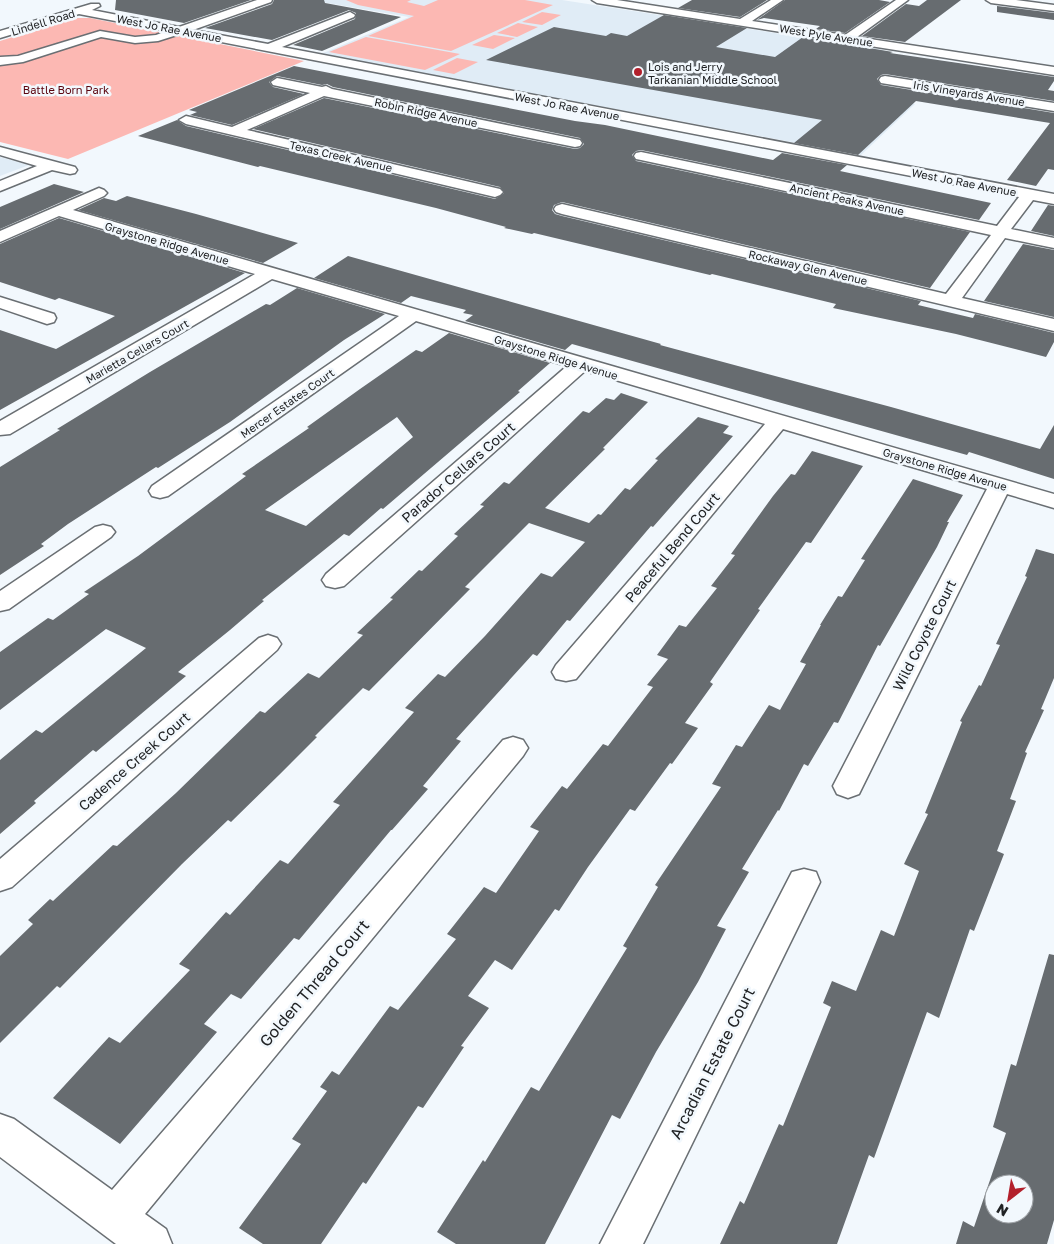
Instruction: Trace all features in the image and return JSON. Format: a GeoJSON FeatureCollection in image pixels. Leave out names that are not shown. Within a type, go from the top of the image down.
{"type":"FeatureCollection","features":[{"type":"Feature","properties":{"kind":"street"},"geometry":{"type":"LineString","coordinates":[[0,61],[18,60],[100,34],[141,41],[158,38],[267,0]]}},
{"type":"Feature","properties":{"kind":"street","name":"West Pyle Avenue"},"geometry":{"type":"LineString","coordinates":[[597,0],[1054,71]]}},
{"type":"Feature","properties":{"kind":"street"},"geometry":{"type":"LineString","coordinates":[[639,6],[652,0]]}},
{"type":"Feature","properties":{"kind":"street"},"geometry":{"type":"LineString","coordinates":[[742,22],[778,0]]}},
{"type":"Feature","properties":{"kind":"street"},"geometry":{"type":"LineString","coordinates":[[848,38],[903,0]]}},
{"type":"Feature","properties":{"kind":"street"},"geometry":{"type":"LineString","coordinates":[[991,0],[1054,8]]}},
{"type":"Feature","properties":{"kind":"street","name":"Lindell Road"},"geometry":{"type":"LineString","coordinates":[[0,35],[106,3]]}},
{"type":"Feature","properties":{"kind":"street","name":"West Jo Rae Avenue"},"geometry":{"type":"LineString","coordinates":[[80,11],[1054,199]]}},
{"type":"Feature","properties":{"kind":"street"},"geometry":{"type":"LineString","coordinates":[[268,48],[350,15]]}},
{"type":"Feature","properties":{"kind":"street"},"geometry":{"type":"LineString","coordinates":[[356,76],[375,68]]}},
{"type":"Feature","properties":{"kind":"street"},"geometry":{"type":"LineString","coordinates":[[925,86],[936,76]]}},
{"type":"Feature","properties":{"kind":"street"},"geometry":{"type":"LineString","coordinates":[[992,97],[1010,78]]}},
{"type":"Feature","properties":{"kind":"street","name":"Iris Vineyards Avenue"},"geometry":{"type":"LineString","coordinates":[[885,80],[1054,107]]}},
{"type":"Feature","properties":{"kind":"street","name":"Robin Ridge Avenue"},"geometry":{"type":"LineString","coordinates":[[277,82],[575,143]]}},
{"type":"Feature","properties":{"kind":"street"},"geometry":{"type":"LineString","coordinates":[[234,131],[340,84]]}},
{"type":"Feature","properties":{"kind":"street","name":"Texas Creek Avenue"},"geometry":{"type":"LineString","coordinates":[[186,120],[495,192]]}},
{"type":"Feature","properties":{"kind":"street"},"geometry":{"type":"LineString","coordinates":[[0,151],[70,170]]}},
{"type":"Feature","properties":{"kind":"street","name":"Ancient Peaks Avenue"},"geometry":{"type":"LineString","coordinates":[[641,156],[1054,242]]}},
{"type":"Feature","properties":{"kind":"street"},"geometry":{"type":"LineString","coordinates":[[0,186],[51,165]]}},
{"type":"Feature","properties":{"kind":"street"},"geometry":{"type":"LineString","coordinates":[[0,237],[99,193]]}},
{"type":"Feature","properties":{"kind":"street"},"geometry":{"type":"LineString","coordinates":[[950,301],[1029,194]]}},
{"type":"Feature","properties":{"kind":"street","name":"Rockaway Glen Avenue"},"geometry":{"type":"LineString","coordinates":[[562,209],[1054,325]]}},
{"type":"Feature","properties":{"kind":"street","name":"Graystone Ridge Avenue"},"geometry":{"type":"LineString","coordinates":[[58,212],[271,272],[778,422],[1054,501]]}},
{"type":"Feature","properties":{"kind":"street","name":"Marietta Cellars Court"},"geometry":{"type":"LineString","coordinates":[[2,429],[271,272]]}},
{"type":"Feature","properties":{"kind":"street"},"geometry":{"type":"LineString","coordinates":[[0,302],[46,318]]}},
{"type":"Feature","properties":{"kind":"street","name":"Mercer Estates Court"},"geometry":{"type":"LineString","coordinates":[[160,491],[414,314]]}},
{"type":"Feature","properties":{"kind":"street","name":"Parador Cellars Court"},"geometry":{"type":"LineString","coordinates":[[335,580],[581,364]]}},
{"type":"Feature","properties":{"kind":"street","name":"Peaceful Bend Court"},"geometry":{"type":"LineString","coordinates":[[566,672],[778,422]]}},
{"type":"Feature","properties":{"kind":"street","name":"Wild Coyote Court"},"geometry":{"type":"LineString","coordinates":[[848,786],[1000,485]]}},
{"type":"Feature","properties":{"kind":"street"},"geometry":{"type":"LineString","coordinates":[[0,603],[102,532]]}},
{"type":"Feature","properties":{"kind":"street","name":"Cadence Creek Court"},"geometry":{"type":"LineString","coordinates":[[0,878],[268,644]]}},
{"type":"Feature","properties":{"kind":"street","name":"Golden Thread Court"},"geometry":{"type":"LineString","coordinates":[[115,1218],[513,748]]}},
{"type":"Feature","properties":{"kind":"street","name":"Arcadian Estate Court"},"geometry":{"type":"LineString","coordinates":[[621,1244],[804,882]]}},
{"type":"Feature","properties":{"kind":"street"},"geometry":{"type":"LineString","coordinates":[[0,1133],[151,1244]]}},
{"type":"Feature","properties":{"kind":"shaded area","name":"Lois and Jerry Tarkanian Middle School"},"geometry":{"type":"Polygon","coordinates":[[[310,0],[562,0],[884,50],[835,91],[915,104],[861,155],[321,54],[409,17],[310,0]]]}},
{"type":"Feature","properties":{"kind":"shaded area"},"geometry":{"type":"Polygon","coordinates":[[[0,157],[29,165],[0,176],[0,157]]]}},
{"type":"Feature","properties":{"kind":"green space"},"geometry":{"type":"Polygon","coordinates":[[[346,0],[411,0],[407,2],[424,6],[438,0],[525,0],[553,5],[451,51],[368,36],[414,16],[358,5],[346,0]]]}},
{"type":"Feature","properties":{"kind":"green space"},"geometry":{"type":"Polygon","coordinates":[[[542,12],[561,15],[542,25],[522,22],[542,12]]]}},
{"type":"Feature","properties":{"kind":"green space","name":"Battle Born Park"},"geometry":{"type":"Polygon","coordinates":[[[74,18],[90,18],[304,61],[68,159],[0,142],[0,41],[74,18]]]}},
{"type":"Feature","properties":{"kind":"green space"},"geometry":{"type":"Polygon","coordinates":[[[518,23],[538,27],[517,37],[497,33],[518,23]]]}},
{"type":"Feature","properties":{"kind":"green space"},"geometry":{"type":"Polygon","coordinates":[[[494,35],[515,38],[493,49],[472,45],[494,35]]]}},
{"type":"Feature","properties":{"kind":"green space"},"geometry":{"type":"Polygon","coordinates":[[[366,37],[460,54],[425,70],[329,52],[366,37]]]}},
{"type":"Feature","properties":{"kind":"green space"},"geometry":{"type":"Polygon","coordinates":[[[457,58],[478,62],[454,74],[433,70],[457,58]]]}},
{"type":"Feature","properties":{"kind":"building"},"geometry":{"type":"Polygon","coordinates":[[[116,0],[251,0],[184,23],[115,10],[116,0]]]}},
{"type":"Feature","properties":{"kind":"building"},"geometry":{"type":"Polygon","coordinates":[[[274,0],[324,0],[325,3],[401,17],[322,51],[293,45],[355,19],[356,13],[349,10],[272,40],[205,28],[272,4],[274,0]]]}},
{"type":"Feature","properties":{"kind":"building"},"geometry":{"type":"Polygon","coordinates":[[[692,0],[767,0],[740,17],[678,8],[692,0]]]}},
{"type":"Feature","properties":{"kind":"building"},"geometry":{"type":"Polygon","coordinates":[[[785,0],[879,0],[890,2],[845,33],[816,29],[820,26],[764,18],[757,20],[785,0]]]}},
{"type":"Feature","properties":{"kind":"building"},"geometry":{"type":"Polygon","coordinates":[[[927,0],[961,0],[905,42],[862,36],[906,4],[919,6],[927,0]]]}},
{"type":"Feature","properties":{"kind":"building"},"geometry":{"type":"Polygon","coordinates":[[[997,6],[1054,13],[1054,20],[997,12],[997,6]]]}},
{"type":"Feature","properties":{"kind":"building"},"geometry":{"type":"Polygon","coordinates":[[[664,15],[747,28],[716,47],[775,57],[803,37],[893,52],[890,53],[1054,77],[1054,81],[1048,90],[1054,91],[1054,101],[885,74],[877,79],[881,85],[1054,113],[1054,170],[1048,169],[1036,186],[1007,180],[1050,123],[916,101],[858,155],[794,143],[822,120],[486,60],[554,27],[606,36],[611,33],[627,36],[664,15]]]}},
{"type":"Feature","properties":{"kind":"building"},"geometry":{"type":"Polygon","coordinates":[[[294,66],[575,121],[605,125],[773,160],[782,153],[847,165],[840,171],[991,203],[979,220],[641,150],[636,151],[632,155],[636,161],[970,232],[930,288],[562,202],[554,205],[552,210],[555,214],[562,216],[921,301],[918,305],[973,318],[975,314],[1054,333],[1054,342],[1046,357],[956,334],[833,308],[836,304],[712,274],[534,233],[504,228],[506,227],[436,208],[258,167],[138,136],[177,120],[186,126],[495,199],[504,193],[500,187],[253,129],[324,98],[575,149],[580,148],[584,144],[580,138],[333,87],[327,84],[322,85],[277,76],[269,82],[273,87],[304,94],[232,125],[190,115],[197,112],[189,110],[294,66]]]}},
{"type":"Feature","properties":{"kind":"building"},"geometry":{"type":"Polygon","coordinates":[[[54,184],[84,192],[0,229],[0,207],[54,184]]]}},
{"type":"Feature","properties":{"kind":"building"},"geometry":{"type":"Polygon","coordinates":[[[127,196],[298,243],[263,263],[78,210],[104,198],[116,201],[127,196]]]}},
{"type":"Feature","properties":{"kind":"building"},"geometry":{"type":"Polygon","coordinates":[[[1048,205],[1054,206],[1054,236],[1031,231],[1048,205]]]}},
{"type":"Feature","properties":{"kind":"building"},"geometry":{"type":"Polygon","coordinates":[[[59,218],[245,273],[0,410],[0,330],[56,349],[115,316],[59,298],[55,300],[0,282],[0,244],[59,218]]]}},
{"type":"Feature","properties":{"kind":"building"},"geometry":{"type":"Polygon","coordinates":[[[1023,244],[1054,250],[1054,317],[984,301],[1023,244]]]}},
{"type":"Feature","properties":{"kind":"building"},"geometry":{"type":"Polygon","coordinates":[[[348,256],[660,345],[1040,449],[1054,425],[1054,479],[969,452],[967,455],[572,344],[565,350],[465,321],[473,315],[463,313],[466,310],[411,296],[401,303],[314,278],[348,256]]]}},
{"type":"Feature","properties":{"kind":"building"},"geometry":{"type":"Polygon","coordinates":[[[297,288],[385,314],[344,340],[230,422],[68,524],[41,544],[44,546],[0,575],[0,467],[60,430],[57,429],[150,372],[297,288]]]}},
{"type":"Feature","properties":{"kind":"building"},"geometry":{"type":"Polygon","coordinates":[[[449,333],[550,363],[518,391],[520,392],[383,509],[381,508],[349,536],[344,534],[262,600],[264,601],[178,672],[186,676],[96,752],[93,750],[34,801],[36,803],[0,834],[0,760],[36,730],[42,733],[146,648],[106,629],[0,710],[0,652],[48,618],[53,620],[89,594],[84,592],[138,556],[246,476],[242,474],[309,428],[307,427],[360,389],[416,350],[422,352],[449,333]],[[397,417],[265,510],[306,526],[413,437],[397,417]]]}},
{"type":"Feature","properties":{"kind":"building"},"geometry":{"type":"Polygon","coordinates":[[[621,393],[648,402],[603,448],[605,449],[545,508],[589,523],[598,514],[601,515],[625,488],[630,490],[658,460],[655,459],[698,417],[729,426],[723,433],[733,436],[653,527],[651,526],[570,621],[567,620],[537,656],[533,654],[456,739],[461,741],[423,786],[428,789],[391,830],[299,940],[294,938],[241,999],[231,994],[204,1024],[217,1032],[120,1144],[53,1098],[109,1037],[120,1043],[190,970],[179,964],[226,912],[230,915],[280,860],[288,864],[340,805],[333,802],[414,712],[405,708],[438,674],[445,677],[485,636],[541,573],[552,577],[585,542],[529,523],[465,587],[470,589],[369,691],[363,688],[315,736],[317,737],[231,822],[228,820],[182,864],[60,988],[57,986],[0,1043],[0,956],[33,924],[28,920],[50,899],[53,901],[113,845],[117,846],[176,793],[260,711],[265,713],[308,673],[319,678],[363,635],[357,633],[393,599],[390,598],[419,570],[422,571],[458,536],[454,534],[484,506],[480,505],[504,482],[509,484],[583,411],[589,413],[606,398],[614,400],[621,393]]]}},
{"type":"Feature","properties":{"kind":"building"},"geometry":{"type":"Polygon","coordinates":[[[812,451],[863,466],[811,543],[806,542],[758,609],[760,610],[710,682],[713,684],[685,723],[698,728],[672,764],[670,763],[635,811],[630,809],[559,911],[555,909],[512,970],[495,960],[468,996],[489,1008],[461,1046],[464,1047],[423,1108],[418,1106],[366,1184],[363,1182],[321,1244],[263,1244],[239,1228],[301,1144],[292,1139],[327,1091],[320,1087],[332,1071],[339,1075],[390,1006],[398,1010],[456,939],[447,934],[484,887],[496,893],[539,831],[530,827],[562,786],[567,789],[603,744],[608,746],[653,687],[647,685],[668,659],[657,655],[679,625],[686,627],[717,588],[711,586],[735,555],[731,554],[773,496],[791,474],[795,475],[812,451]]]}},
{"type":"Feature","properties":{"kind":"building"},"geometry":{"type":"Polygon","coordinates":[[[913,479],[963,495],[947,522],[949,522],[937,547],[880,646],[878,645],[838,723],[834,722],[808,766],[804,764],[779,811],[742,869],[749,872],[717,926],[726,929],[620,1119],[612,1115],[545,1244],[456,1244],[437,1232],[483,1160],[485,1162],[531,1087],[539,1091],[627,948],[623,946],[658,887],[655,885],[721,787],[712,784],[736,745],[742,747],[769,705],[780,710],[806,664],[800,662],[820,625],[838,596],[842,597],[865,560],[861,559],[913,479]]]}},
{"type":"Feature","properties":{"kind":"building"},"geometry":{"type":"Polygon","coordinates":[[[1036,549],[1054,554],[1054,678],[1041,709],[1044,710],[1025,752],[1027,753],[1010,799],[1016,801],[997,851],[1004,854],[974,931],[970,929],[939,1018],[927,1012],[874,1158],[869,1155],[837,1244],[720,1244],[740,1201],[744,1204],[779,1124],[783,1126],[831,1007],[823,1003],[832,981],[856,991],[881,930],[894,936],[919,871],[904,864],[928,814],[925,813],[962,722],[960,721],[979,685],[981,686],[1000,645],[996,644],[1027,577],[1025,576],[1036,549]]]}},
{"type":"Feature","properties":{"kind":"building"},"geometry":{"type":"Polygon","coordinates":[[[1049,954],[1054,955],[1054,1220],[1047,1244],[956,1244],[963,1221],[974,1227],[984,1198],[984,1224],[1034,1224],[1034,1174],[992,1174],[1006,1133],[993,1127],[1011,1064],[1016,1066],[1049,954]]]}},
{"type":"Feature","properties":{"kind":"place","name":"Lois and Jerry Tarkanian Middle School"},"geometry":{"type":"Point","coordinates":[638,72]}}]}
